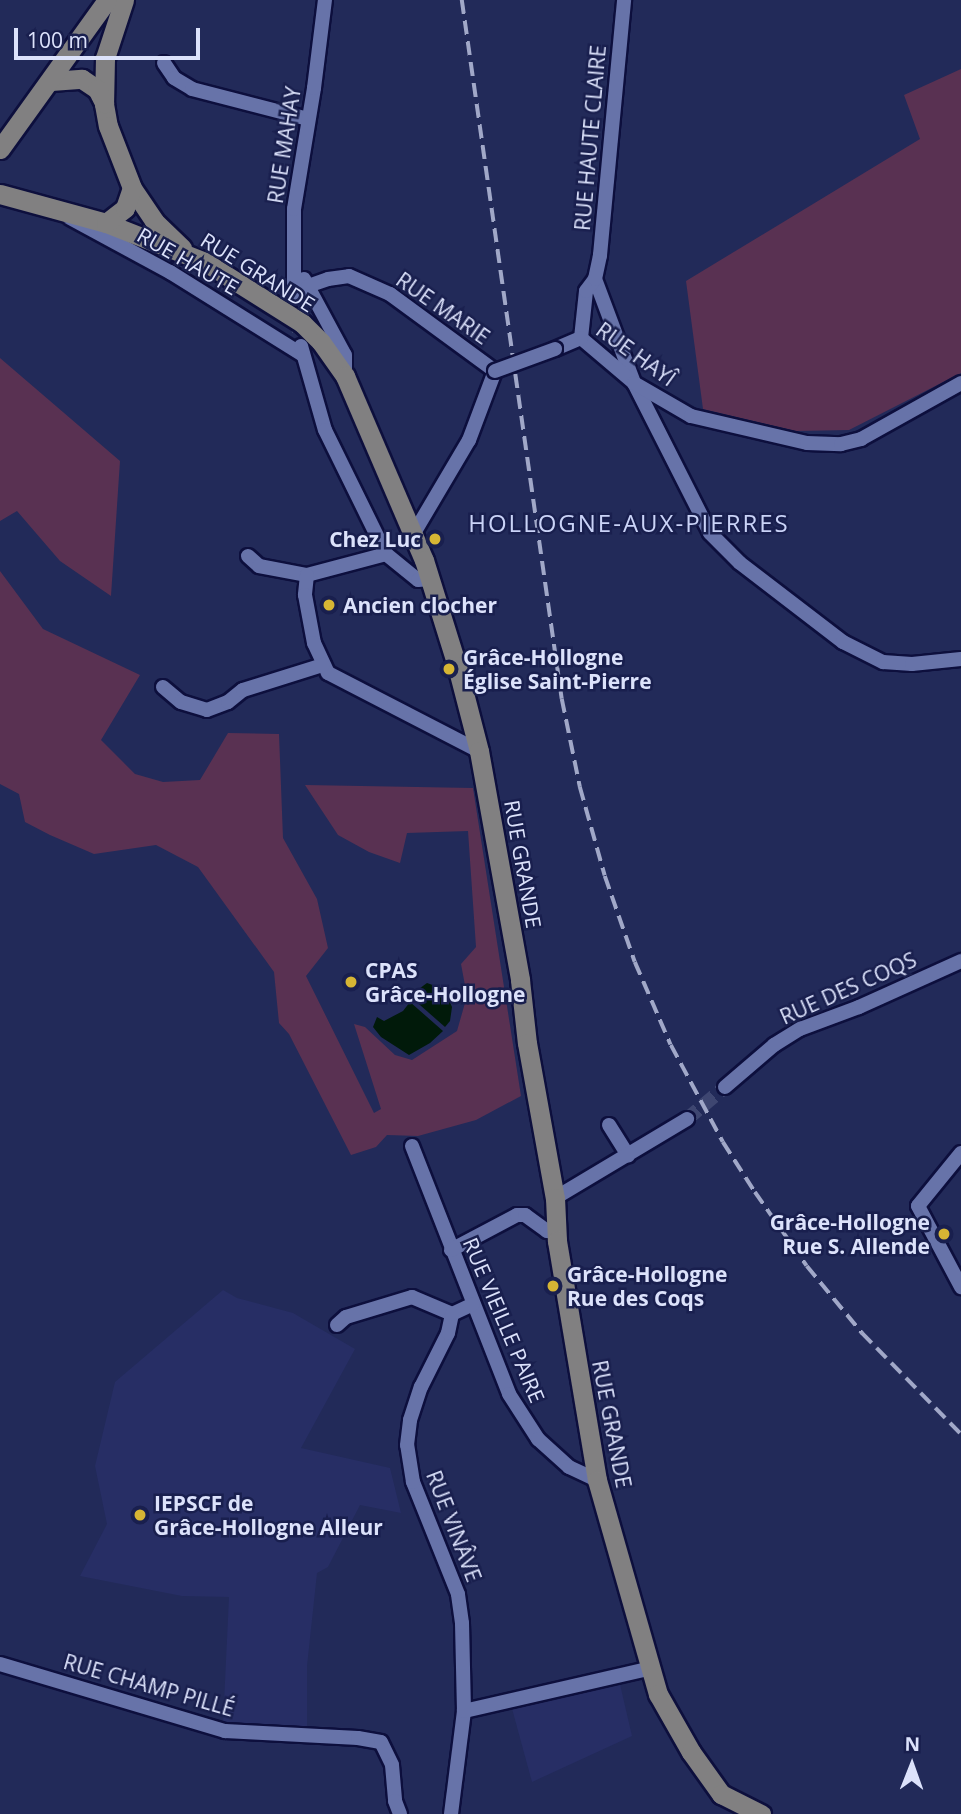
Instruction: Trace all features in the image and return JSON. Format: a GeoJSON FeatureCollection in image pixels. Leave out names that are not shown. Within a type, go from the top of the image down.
{"type":"FeatureCollection","features":[{"type":"Feature","properties":{"kind":"street"},"geometry":{"type":"LineString","coordinates":[[0,149],[107,0]]}},
{"type":"Feature","properties":{"kind":"street"},"geometry":{"type":"LineString","coordinates":[[104,104],[107,47],[124,0]]}},
{"type":"Feature","properties":{"kind":"street","name":"RUE MAHAY"},"geometry":{"type":"LineString","coordinates":[[294,297],[294,209],[325,0]]}},
{"type":"Feature","properties":{"kind":"street","name":"RUE HAUTE CLAIRE"},"geometry":{"type":"LineString","coordinates":[[581,338],[586,290],[594,279],[600,255],[624,0]]}},
{"type":"Feature","properties":{"kind":"street"},"geometry":{"type":"LineString","coordinates":[[164,63],[174,78],[192,89],[308,119]]}},
{"type":"Feature","properties":{"kind":"street"},"geometry":{"type":"LineString","coordinates":[[51,81],[82,79],[97,89],[104,104],[111,138],[132,188],[154,221],[187,253]]}},
{"type":"Feature","properties":{"kind":"street"},"geometry":{"type":"LineString","coordinates":[[106,223],[125,208],[132,188]]}},
{"type":"Feature","properties":{"kind":"street","name":"RUE GRANDE"},"geometry":{"type":"LineString","coordinates":[[0,194],[106,223],[187,253],[291,314],[321,342],[345,376],[414,533],[457,666],[479,751],[555,1198],[556,1232],[597,1480],[659,1694],[691,1752],[721,1794],[761,1814]]}},
{"type":"Feature","properties":{"kind":"street","name":"RUE HAUTE"},"geometry":{"type":"LineString","coordinates":[[51,206],[170,272],[301,350],[325,430],[386,554]]}},
{"type":"Feature","properties":{"kind":"street"},"geometry":{"type":"LineString","coordinates":[[295,268],[308,286],[345,355],[345,376]]}},
{"type":"Feature","properties":{"kind":"street","name":"RUE MARIE"},"geometry":{"type":"LineString","coordinates":[[308,286],[349,276],[390,294],[495,371]]}},
{"type":"Feature","properties":{"kind":"street"},"geometry":{"type":"LineString","coordinates":[[594,279],[634,383],[710,533],[740,563],[843,642],[883,662],[912,664],[961,659]]}},
{"type":"Feature","properties":{"kind":"street","name":"RUE HAYÎ"},"geometry":{"type":"LineString","coordinates":[[495,371],[581,338],[634,383],[691,416],[807,443],[841,444],[861,439],[961,383]]}},
{"type":"Feature","properties":{"kind":"street"},"geometry":{"type":"LineString","coordinates":[[414,533],[469,440],[495,371]]}},
{"type":"Feature","properties":{"kind":"street"},"geometry":{"type":"LineString","coordinates":[[248,556],[259,566],[307,575],[386,554],[418,580],[430,579]]}},
{"type":"Feature","properties":{"kind":"street"},"geometry":{"type":"LineString","coordinates":[[307,575],[305,595],[314,643],[328,673],[479,751]]}},
{"type":"Feature","properties":{"kind":"street"},"geometry":{"type":"LineString","coordinates":[[163,687],[181,702],[207,710],[228,702],[243,690],[323,665]]}},
{"type":"Feature","properties":{"kind":"street","name":"RUE DES COQS"},"geometry":{"type":"LineString","coordinates":[[725,1087],[774,1045],[800,1028],[859,1007],[961,961]]}},
{"type":"Feature","properties":{"kind":"street"},"geometry":{"type":"LineString","coordinates":[[555,1198],[687,1119]]}},
{"type":"Feature","properties":{"kind":"street"},"geometry":{"type":"LineString","coordinates":[[609,1125],[628,1154]]}},
{"type":"Feature","properties":{"kind":"street","name":"RUE VIEILLE PAIRE"},"geometry":{"type":"LineString","coordinates":[[412,1146],[451,1250],[462,1309],[509,1394],[525,1422],[569,1468],[597,1480]]}},
{"type":"Feature","properties":{"kind":"street"},"geometry":{"type":"LineString","coordinates":[[961,1153],[918,1206],[961,1287]]}},
{"type":"Feature","properties":{"kind":"street"},"geometry":{"type":"LineString","coordinates":[[451,1250],[517,1215],[525,1215],[547,1231],[556,1232]]}},
{"type":"Feature","properties":{"kind":"street"},"geometry":{"type":"LineString","coordinates":[[337,1325],[346,1317],[412,1297],[462,1309]]}},
{"type":"Feature","properties":{"kind":"street","name":"RUE VINÂVE"},"geometry":{"type":"LineString","coordinates":[[452,1814],[464,1710],[466,1655],[458,1594],[413,1482],[407,1445],[410,1420],[421,1387],[462,1309]]}},
{"type":"Feature","properties":{"kind":"street","name":"RUE CHAMP PILLÉ"},"geometry":{"type":"LineString","coordinates":[[0,1664],[225,1731],[358,1738],[380,1742],[392,1765],[395,1801],[400,1814]]}},
{"type":"Feature","properties":{"kind":"street"},"geometry":{"type":"LineString","coordinates":[[464,1710],[652,1668]]}},
{"type":"Feature","properties":{"kind":"shaded area"},"geometry":{"type":"Polygon","coordinates":[[[961,69],[961,373],[849,430],[796,431],[703,409],[686,281],[920,139],[904,95],[961,69]]]}},
{"type":"Feature","properties":{"kind":"shaded area"},"geometry":{"type":"Polygon","coordinates":[[[0,358],[120,461],[111,596],[60,561],[17,511],[0,521],[0,358]]]}},
{"type":"Feature","properties":{"kind":"shaded area"},"geometry":{"type":"Polygon","coordinates":[[[0,571],[43,629],[140,675],[101,740],[135,774],[163,782],[200,780],[228,733],[279,734],[283,838],[317,899],[328,948],[306,976],[374,1113],[381,1109],[354,1024],[365,1027],[395,1055],[412,1060],[457,1031],[467,996],[461,964],[476,947],[468,831],[407,833],[400,863],[369,852],[338,835],[305,785],[473,788],[521,1096],[476,1120],[418,1136],[387,1135],[376,1147],[351,1155],[289,1034],[279,1023],[274,972],[198,867],[156,845],[94,854],[25,822],[19,794],[0,784],[0,571]]]}},
{"type":"Feature","properties":{"kind":"shaded area"},"geometry":{"type":"Polygon","coordinates":[[[427,983],[444,989],[452,1007],[450,1021],[445,1027],[412,998],[412,994],[427,983]]]}},
{"type":"Feature","properties":{"kind":"shaded area"},"geometry":{"type":"Polygon","coordinates":[[[410,1002],[443,1031],[430,1043],[409,1055],[381,1037],[373,1027],[377,1017],[384,1021],[403,1011],[410,1002]]]}},
{"type":"Feature","properties":{"kind":"shaded area"},"geometry":{"type":"Polygon","coordinates":[[[223,1290],[237,1298],[293,1313],[355,1349],[301,1448],[390,1468],[401,1513],[360,1505],[328,1567],[317,1573],[307,1666],[307,1732],[223,1724],[229,1597],[182,1596],[80,1576],[107,1524],[95,1466],[115,1382],[223,1290]]]}},
{"type":"Feature","properties":{"kind":"shaded area"},"geometry":{"type":"Polygon","coordinates":[[[619,1680],[632,1736],[532,1782],[511,1705],[619,1680]]]}},
{"type":"Feature","properties":{"kind":"tunnel"},"geometry":{"type":"LineString","coordinates":[[294,297],[301,346]]}},
{"type":"Feature","properties":{"kind":"tunnel"},"geometry":{"type":"LineString","coordinates":[[687,1119],[725,1087]]}},
{"type":"Feature","properties":{"kind":"railway"},"geometry":{"type":"LineString","coordinates":[[462,0],[562,699],[580,787],[605,876],[635,962],[671,1045],[723,1142],[807,1266],[862,1333],[961,1434]]}},
{"type":"Feature","properties":{"kind":"place","name":"Chez Luc"},"geometry":{"type":"Point","coordinates":[435,539]}},
{"type":"Feature","properties":{"kind":"place","name":"Ancien clocher"},"geometry":{"type":"Point","coordinates":[329,605]}},
{"type":"Feature","properties":{"kind":"place","name":"Grâce-Hollogne Église Saint-Pierre"},"geometry":{"type":"Point","coordinates":[449,669]}},
{"type":"Feature","properties":{"kind":"place","name":"CPAS Grâce-Hollogne"},"geometry":{"type":"Point","coordinates":[351,982]}},
{"type":"Feature","properties":{"kind":"place","name":"Grâce-Hollogne Rue S. Allende"},"geometry":{"type":"Point","coordinates":[944,1234]}},
{"type":"Feature","properties":{"kind":"place","name":"Grâce-Hollogne Rue des Coqs"},"geometry":{"type":"Point","coordinates":[553,1286]}},
{"type":"Feature","properties":{"kind":"place","name":"IEPSCF de Grâce-Hollogne Alleur"},"geometry":{"type":"Point","coordinates":[140,1515]}},
{"type":"Feature","properties":{"kind":"district","name":"HOLLOGNE-AUX-PIERRES"},"geometry":{"type":"Point","coordinates":[629,523]}}]}
